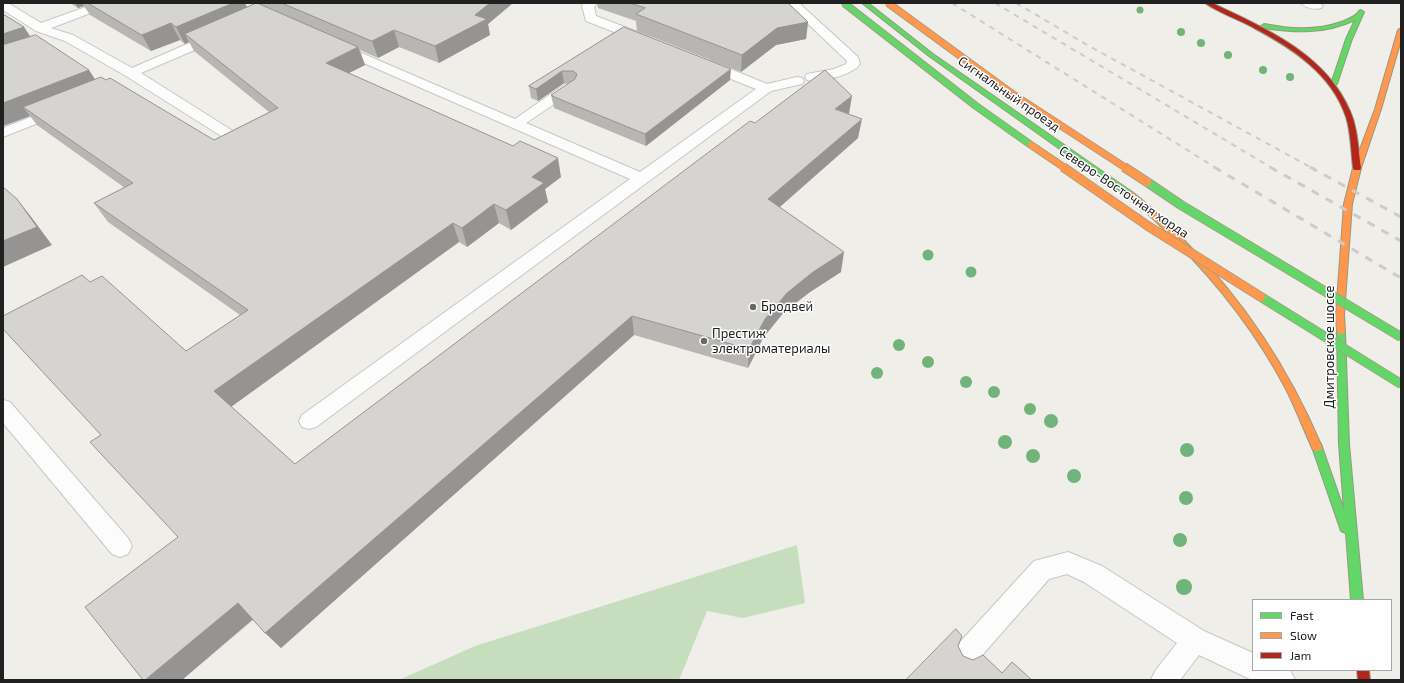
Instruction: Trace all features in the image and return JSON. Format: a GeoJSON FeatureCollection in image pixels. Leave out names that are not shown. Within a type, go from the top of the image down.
{"type":"FeatureCollection","features":[{"type":"Feature","properties":{"kind":"main road","name":"Северо-Восточная хорда"},"geometry":{"type":"LineString","coordinates":[[844,3],[976,106],[1148,226],[1401,384]]}},
{"type":"Feature","properties":{"kind":"main road","name":"Сигнальный проезд"},"geometry":{"type":"LineString","coordinates":[[865,3],[931,55],[1140,202],[1174,234],[1210,273],[1253,325],[1273,356],[1292,390],[1314,439],[1330,481],[1344,524],[1355,568]]}},
{"type":"Feature","properties":{"kind":"main road","name":"Северо-Восточная хорда"},"geometry":{"type":"LineString","coordinates":[[888,3],[1011,93],[1174,201],[1401,337]]}},
{"type":"Feature","properties":{"kind":"main road"},"geometry":{"type":"LineString","coordinates":[[1208,3],[1298,52],[1316,65],[1334,84],[1347,111],[1357,168]]}},
{"type":"Feature","properties":{"kind":"main road"},"geometry":{"type":"LineString","coordinates":[[1334,84],[1349,39],[1364,3]]}},
{"type":"Feature","properties":{"kind":"main road"},"geometry":{"type":"LineString","coordinates":[[1237,18],[1285,31],[1307,32],[1328,30],[1359,16]]}},
{"type":"Feature","properties":{"kind":"main road","name":"Дмитровское шоссе"},"geometry":{"type":"LineString","coordinates":[[1357,599],[1344,444],[1340,315],[1348,204],[1357,168],[1378,109],[1401,30]]}},
{"type":"Feature","properties":{"kind":"lane"},"geometry":{"type":"LineString","coordinates":[[40,28],[108,3]]}},
{"type":"Feature","properties":{"kind":"lane"},"geometry":{"type":"LineString","coordinates":[[591,3],[588,6],[590,18],[656,44]]}},
{"type":"Feature","properties":{"kind":"lane"},"geometry":{"type":"LineString","coordinates":[[792,3],[853,60],[854,64],[852,68],[845,71],[812,77]]}},
{"type":"Feature","properties":{"kind":"lane"},"geometry":{"type":"LineString","coordinates":[[3,5],[40,28],[69,38],[131,78],[231,136]]}},
{"type":"Feature","properties":{"kind":"lane"},"geometry":{"type":"LineString","coordinates":[[131,78],[229,30]]}},
{"type":"Feature","properties":{"kind":"lane"},"geometry":{"type":"LineString","coordinates":[[47,46],[69,38]]}},
{"type":"Feature","properties":{"kind":"lane"},"geometry":{"type":"LineString","coordinates":[[329,43],[642,179]]}},
{"type":"Feature","properties":{"kind":"lane"},"geometry":{"type":"LineString","coordinates":[[693,59],[766,88]]}},
{"type":"Feature","properties":{"kind":"lane"},"geometry":{"type":"LineString","coordinates":[[309,421],[766,88],[797,81]]}},
{"type":"Feature","properties":{"kind":"lane"},"geometry":{"type":"LineString","coordinates":[[516,124],[570,87]]}},
{"type":"Feature","properties":{"kind":"lane"},"geometry":{"type":"LineString","coordinates":[[3,133],[66,106]]}},
{"type":"Feature","properties":{"kind":"lane"},"geometry":{"type":"LineString","coordinates":[[3,408],[120,546]]}},
{"type":"Feature","properties":{"kind":"lane"},"geometry":{"type":"LineString","coordinates":[[970,651],[1042,569],[1068,563],[1093,574],[1195,640],[1252,667]]}},
{"type":"Feature","properties":{"kind":"lane"},"geometry":{"type":"LineString","coordinates":[[1164,680],[1195,640]]}},
{"type":"Feature","properties":{"kind":"lane"},"geometry":{"type":"LineString","coordinates":[[1262,671],[1282,680]]}},
{"type":"Feature","properties":{"kind":"green space"},"geometry":{"type":"Polygon","coordinates":[[[797,545],[805,603],[743,618],[707,611],[679,680],[399,680],[475,646],[797,545]]]}},
{"type":"Feature","properties":{"kind":"building"},"geometry":{"type":"Polygon","coordinates":[[[88,3],[233,3],[176,27],[171,23],[142,35],[88,3]]]}},
{"type":"Feature","properties":{"kind":"building"},"geometry":{"type":"Polygon","coordinates":[[[257,3],[358,47],[326,63],[513,146],[520,141],[558,158],[532,177],[544,183],[506,210],[494,204],[462,228],[453,223],[214,391],[295,464],[750,121],[755,123],[825,70],[852,96],[835,109],[862,119],[768,199],[844,252],[813,272],[787,293],[765,319],[749,349],[632,316],[265,633],[238,603],[145,680],[143,680],[85,607],[178,537],[90,442],[101,435],[3,329],[3,316],[82,275],[90,282],[102,276],[186,351],[248,310],[94,203],[133,183],[23,107],[101,77],[106,80],[110,78],[214,140],[278,108],[185,34],[257,3]]]}},
{"type":"Feature","properties":{"kind":"building"},"geometry":{"type":"Polygon","coordinates":[[[282,3],[490,3],[475,15],[487,19],[435,46],[394,30],[372,41],[282,3]]]}},
{"type":"Feature","properties":{"kind":"building"},"geometry":{"type":"Polygon","coordinates":[[[630,3],[788,3],[808,22],[777,28],[742,55],[636,14],[645,8],[630,3]]]}},
{"type":"Feature","properties":{"kind":"building"},"geometry":{"type":"Polygon","coordinates":[[[3,14],[24,27],[3,34],[3,14]]]}},
{"type":"Feature","properties":{"kind":"building"},"geometry":{"type":"Polygon","coordinates":[[[624,27],[731,69],[645,134],[552,96],[551,95],[575,79],[577,74],[573,71],[562,71],[536,89],[529,86],[624,27]]]}},
{"type":"Feature","properties":{"kind":"building"},"geometry":{"type":"Polygon","coordinates":[[[36,35],[89,70],[3,103],[3,45],[36,35]]]}},
{"type":"Feature","properties":{"kind":"building"},"geometry":{"type":"Polygon","coordinates":[[[3,187],[17,199],[37,227],[3,241],[3,187]]]}},
{"type":"Feature","properties":{"kind":"building"},"geometry":{"type":"Polygon","coordinates":[[[956,629],[962,636],[958,646],[963,656],[973,660],[983,655],[1002,673],[1012,662],[1032,680],[906,680],[956,629]]]}},
{"type":"Feature","properties":{"kind":"railway"},"geometry":{"type":"LineString","coordinates":[[952,3],[1216,168]]}},
{"type":"Feature","properties":{"kind":"railway"},"geometry":{"type":"LineString","coordinates":[[995,3],[1272,168]]}},
{"type":"Feature","properties":{"kind":"railway"},"geometry":{"type":"LineString","coordinates":[[1016,3],[1089,46],[1312,168]]}},
{"type":"Feature","properties":{"kind":"railway"},"geometry":{"type":"LineString","coordinates":[[1214,167],[1401,278]]}},
{"type":"Feature","properties":{"kind":"railway"},"geometry":{"type":"LineString","coordinates":[[1270,167],[1401,241]]}},
{"type":"Feature","properties":{"kind":"railway"},"geometry":{"type":"LineString","coordinates":[[1310,167],[1401,217]]}},
{"type":"Feature","properties":{"kind":"traffic: fast"},"geometry":{"type":"LineString","coordinates":[[844,3],[976,106],[1031,145]]}},
{"type":"Feature","properties":{"kind":"traffic: fast"},"geometry":{"type":"LineString","coordinates":[[865,3],[931,55],[1129,194]]}},
{"type":"Feature","properties":{"kind":"traffic: fast"},"geometry":{"type":"LineString","coordinates":[[1334,84],[1349,39],[1361,12]]}},
{"type":"Feature","properties":{"kind":"traffic: fast"},"geometry":{"type":"LineString","coordinates":[[1264,26],[1289,30],[1312,30],[1335,26],[1359,16]]}},
{"type":"Feature","properties":{"kind":"traffic: fast"},"geometry":{"type":"LineString","coordinates":[[1147,182],[1181,205],[1401,337]]}},
{"type":"Feature","properties":{"kind":"traffic: fast"},"geometry":{"type":"LineString","coordinates":[[1261,297],[1401,384]]}},
{"type":"Feature","properties":{"kind":"traffic: fast"},"geometry":{"type":"LineString","coordinates":[[1341,332],[1344,444],[1357,599]]}},
{"type":"Feature","properties":{"kind":"traffic: fast"},"geometry":{"type":"LineString","coordinates":[[1317,447],[1345,528]]}},
{"type":"Feature","properties":{"kind":"traffic: slow"},"geometry":{"type":"LineString","coordinates":[[888,3],[1011,93],[1147,182]]}},
{"type":"Feature","properties":{"kind":"traffic: slow"},"geometry":{"type":"LineString","coordinates":[[1341,332],[1340,315],[1348,204],[1357,168],[1378,109],[1401,30]]}},
{"type":"Feature","properties":{"kind":"traffic: slow"},"geometry":{"type":"LineString","coordinates":[[1031,145],[1148,226],[1261,297]]}},
{"type":"Feature","properties":{"kind":"traffic: slow"},"geometry":{"type":"LineString","coordinates":[[1129,194],[1151,212],[1195,256],[1237,305],[1274,359],[1290,387],[1317,447]]}},
{"type":"Feature","properties":{"kind":"traffic: jam"},"geometry":{"type":"LineString","coordinates":[[1208,3],[1269,33],[1307,58],[1323,74],[1337,91],[1347,111],[1352,132],[1357,168]]}},
{"type":"Feature","properties":{"kind":"traffic: jam"},"geometry":{"type":"LineString","coordinates":[[1363,671],[1364,680]]}},
{"type":"Feature","properties":{"kind":"place","name":"Бродвей"},"geometry":{"type":"Point","coordinates":[753,307]}},
{"type":"Feature","properties":{"kind":"place","name":"Престиж электроматериалы"},"geometry":{"type":"Point","coordinates":[704,341]}}]}
